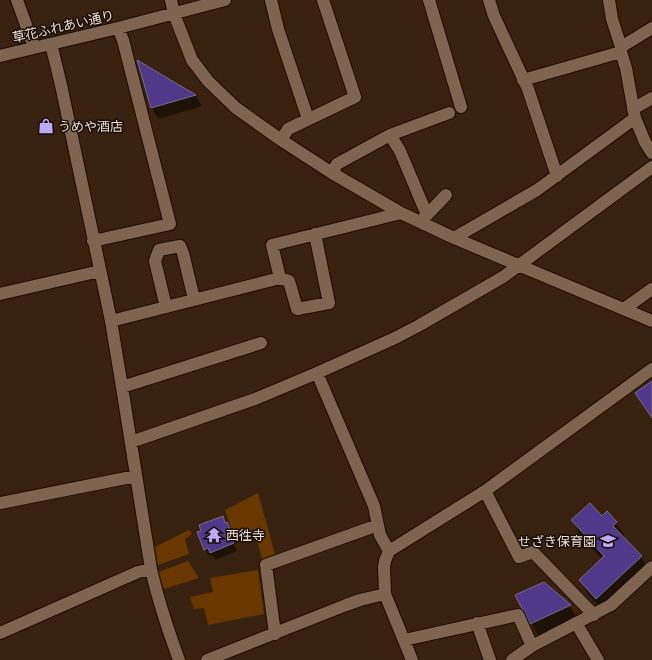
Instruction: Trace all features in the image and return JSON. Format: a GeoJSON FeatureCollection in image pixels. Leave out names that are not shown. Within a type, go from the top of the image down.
{"type":"FeatureCollection","features":[{"type":"Feature","properties":{"kind":"street"},"geometry":{"type":"LineString","coordinates":[[17,0],[34,47]]}},
{"type":"Feature","properties":{"kind":"street"},"geometry":{"type":"LineString","coordinates":[[171,0],[174,14],[192,60],[208,81],[236,108],[281,140],[332,173],[401,213],[423,219],[454,238],[652,321]]}},
{"type":"Feature","properties":{"kind":"street","name":"草花ふれあい通り"},"geometry":{"type":"LineString","coordinates":[[0,56],[118,28],[225,0]]}},
{"type":"Feature","properties":{"kind":"street"},"geometry":{"type":"LineString","coordinates":[[271,0],[278,29],[308,120]]}},
{"type":"Feature","properties":{"kind":"street"},"geometry":{"type":"LineString","coordinates":[[281,140],[288,130],[355,97],[323,0]]}},
{"type":"Feature","properties":{"kind":"street"},"geometry":{"type":"LineString","coordinates":[[429,0],[461,107]]}},
{"type":"Feature","properties":{"kind":"street"},"geometry":{"type":"LineString","coordinates":[[489,0],[494,16],[528,89],[557,176]]}},
{"type":"Feature","properties":{"kind":"street"},"geometry":{"type":"LineString","coordinates":[[609,0],[612,19],[626,68],[634,113],[645,142],[652,153]]}},
{"type":"Feature","properties":{"kind":"street"},"geometry":{"type":"LineString","coordinates":[[93,241],[170,224],[123,40],[118,28]]}},
{"type":"Feature","properties":{"kind":"street"},"geometry":{"type":"LineString","coordinates":[[523,80],[621,49],[652,28]]}},
{"type":"Feature","properties":{"kind":"street"},"geometry":{"type":"LineString","coordinates":[[51,44],[61,85],[110,321],[151,569],[162,613],[179,660]]}},
{"type":"Feature","properties":{"kind":"street"},"geometry":{"type":"LineString","coordinates":[[454,238],[537,190],[557,176],[652,98]]}},
{"type":"Feature","properties":{"kind":"street"},"geometry":{"type":"LineString","coordinates":[[332,173],[337,164],[390,135],[449,113]]}},
{"type":"Feature","properties":{"kind":"street"},"geometry":{"type":"LineString","coordinates":[[390,135],[400,151],[423,219]]}},
{"type":"Feature","properties":{"kind":"street"},"geometry":{"type":"LineString","coordinates":[[131,442],[255,399],[318,373],[418,326],[504,277],[652,167]]}},
{"type":"Feature","properties":{"kind":"street"},"geometry":{"type":"LineString","coordinates":[[423,219],[446,196]]}},
{"type":"Feature","properties":{"kind":"street"},"geometry":{"type":"LineString","coordinates":[[280,278],[272,245],[401,213]]}},
{"type":"Feature","properties":{"kind":"street"},"geometry":{"type":"LineString","coordinates":[[110,321],[280,278],[289,281],[297,309],[329,303],[315,234]]}},
{"type":"Feature","properties":{"kind":"street"},"geometry":{"type":"LineString","coordinates":[[166,307],[155,261],[159,250],[180,246],[194,300]]}},
{"type":"Feature","properties":{"kind":"street"},"geometry":{"type":"LineString","coordinates":[[0,294],[100,272]]}},
{"type":"Feature","properties":{"kind":"street"},"geometry":{"type":"LineString","coordinates":[[624,309],[652,289]]}},
{"type":"Feature","properties":{"kind":"street"},"geometry":{"type":"LineString","coordinates":[[122,387],[261,343]]}},
{"type":"Feature","properties":{"kind":"street"},"geometry":{"type":"LineString","coordinates":[[412,660],[385,594],[384,567],[390,551],[485,491],[652,369]]}},
{"type":"Feature","properties":{"kind":"street"},"geometry":{"type":"LineString","coordinates":[[318,373],[374,506],[380,535],[390,551]]}},
{"type":"Feature","properties":{"kind":"street"},"geometry":{"type":"LineString","coordinates":[[0,503],[136,476]]}},
{"type":"Feature","properties":{"kind":"street"},"geometry":{"type":"LineString","coordinates":[[485,491],[519,556],[533,552],[594,615]]}},
{"type":"Feature","properties":{"kind":"street"},"geometry":{"type":"LineString","coordinates":[[275,634],[266,565],[378,525]]}},
{"type":"Feature","properties":{"kind":"street"},"geometry":{"type":"LineString","coordinates":[[512,660],[532,646],[611,606],[652,567]]}},
{"type":"Feature","properties":{"kind":"street"},"geometry":{"type":"LineString","coordinates":[[0,633],[138,572],[151,569]]}},
{"type":"Feature","properties":{"kind":"street"},"geometry":{"type":"LineString","coordinates":[[207,660],[353,602],[385,594]]}},
{"type":"Feature","properties":{"kind":"street"},"geometry":{"type":"LineString","coordinates":[[404,640],[518,615],[532,646]]}},
{"type":"Feature","properties":{"kind":"street"},"geometry":{"type":"LineString","coordinates":[[476,623],[490,660]]}},
{"type":"Feature","properties":{"kind":"street"},"geometry":{"type":"LineString","coordinates":[[576,623],[598,660]]}},
{"type":"Feature","properties":{"kind":"shaded area"},"geometry":{"type":"Polygon","coordinates":[[[258,493],[275,554],[262,559],[256,535],[235,539],[225,510],[258,493]]]}},
{"type":"Feature","properties":{"kind":"shaded area"},"geometry":{"type":"Polygon","coordinates":[[[189,530],[192,534],[185,539],[189,554],[158,565],[155,547],[189,530]]]}},
{"type":"Feature","properties":{"kind":"shaded area"},"geometry":{"type":"Polygon","coordinates":[[[188,561],[199,578],[164,589],[159,572],[188,561]]]}},
{"type":"Feature","properties":{"kind":"shaded area"},"geometry":{"type":"Polygon","coordinates":[[[258,570],[264,614],[208,625],[204,608],[194,609],[190,597],[213,592],[210,578],[258,570]]]}},
{"type":"Feature","properties":{"kind":"building"},"geometry":{"type":"Polygon","coordinates":[[[137,60],[196,95],[151,108],[137,60]]]}},
{"type":"Feature","properties":{"kind":"building"},"geometry":{"type":"Polygon","coordinates":[[[652,381],[652,418],[635,393],[652,381]]]}},
{"type":"Feature","properties":{"kind":"building"},"geometry":{"type":"Polygon","coordinates":[[[590,503],[602,516],[607,511],[617,522],[613,526],[642,556],[596,599],[579,580],[604,556],[571,520],[590,503]]]}},
{"type":"Feature","properties":{"kind":"building"},"geometry":{"type":"Polygon","coordinates":[[[223,516],[225,523],[227,522],[233,536],[231,537],[234,543],[210,553],[208,548],[204,550],[197,532],[201,531],[199,525],[223,516]]]}},
{"type":"Feature","properties":{"kind":"building"},"geometry":{"type":"Polygon","coordinates":[[[544,582],[571,605],[530,624],[515,595],[544,582]]]}},
{"type":"Feature","properties":{"kind":"place","name":"うめや酒店"},"geometry":{"type":"Point","coordinates":[46,126]}},
{"type":"Feature","properties":{"kind":"place","name":"西徃寺"},"geometry":{"type":"Point","coordinates":[214,535]}},
{"type":"Feature","properties":{"kind":"place","name":"せざき保育園"},"geometry":{"type":"Point","coordinates":[608,541]}}]}
